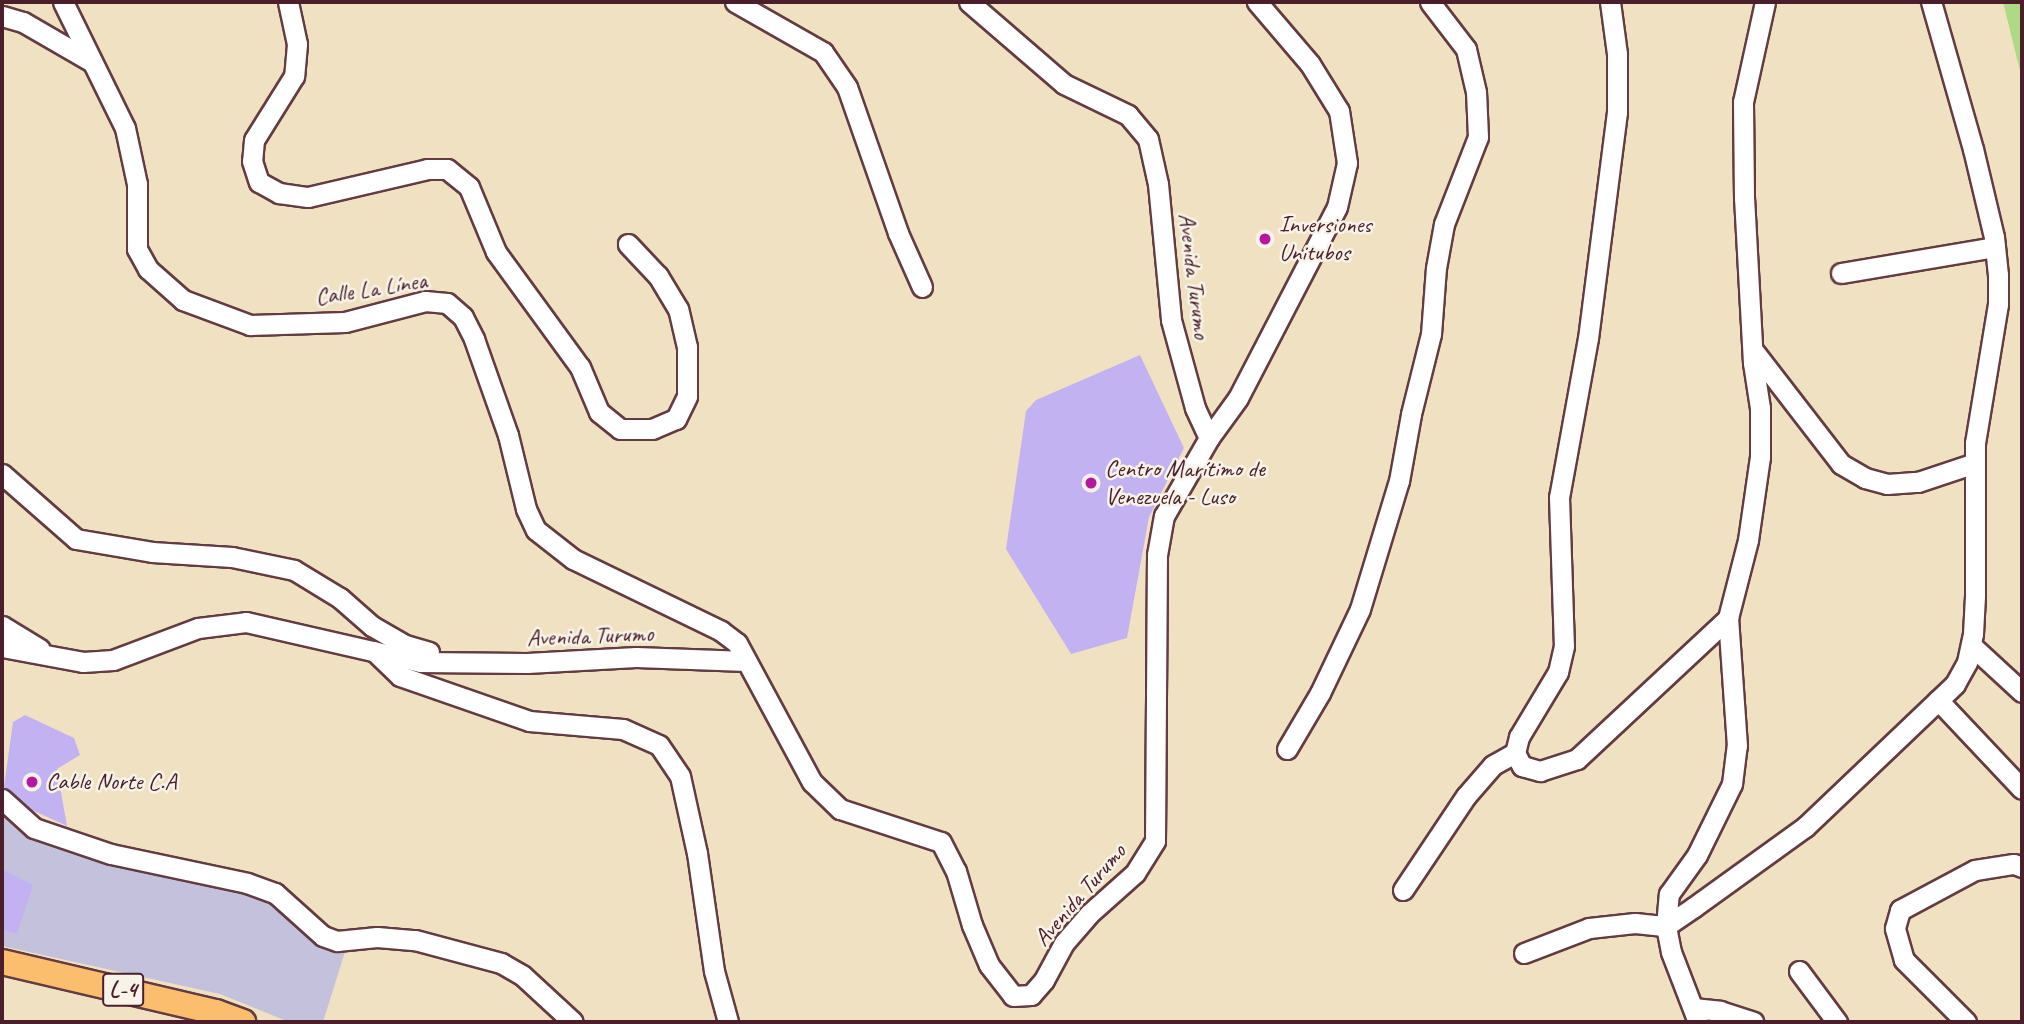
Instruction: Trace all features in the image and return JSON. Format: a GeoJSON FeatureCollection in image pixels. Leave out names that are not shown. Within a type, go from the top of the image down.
{"type":"FeatureCollection","features":[{"type":"Feature","properties":{"kind":"main road","name":"L-4"},"geometry":{"type":"LineString","coordinates":[[2,962],[216,1012],[243,1022]]}},
{"type":"Feature","properties":{"kind":"street","name":"Calle La Línea"},"geometry":{"type":"LineString","coordinates":[[63,2],[125,128],[137,184],[137,249],[148,269],[183,300],[250,324],[345,322],[425,301],[447,303],[463,317],[474,339],[508,435],[526,509],[536,530],[573,559],[721,631],[737,642],[746,661]]}},
{"type":"Feature","properties":{"kind":"street"},"geometry":{"type":"LineString","coordinates":[[288,2],[297,44],[293,76],[254,140],[252,161],[259,183],[279,193],[308,197],[427,169],[447,169],[469,187],[496,252],[580,367],[599,412],[620,429],[652,429],[676,419],[687,396],[687,347],[678,309],[658,276],[628,244]]}},
{"type":"Feature","properties":{"kind":"street"},"geometry":{"type":"LineString","coordinates":[[735,2],[823,52],[847,87],[898,233],[922,287]]}},
{"type":"Feature","properties":{"kind":"street","name":"Avenida Turumo"},"geometry":{"type":"LineString","coordinates":[[2,647],[83,662],[113,660],[198,628],[246,622],[420,662],[467,664],[636,657],[746,661],[812,782],[840,809],[941,842],[956,871],[972,925],[989,965],[1013,996],[1031,995],[1044,980],[1064,943],[1089,914],[1135,873],[1155,841],[1157,555],[1164,516],[1209,438],[1195,408],[1171,320],[1158,184],[1149,139],[1128,115],[1064,84],[969,2]]}},
{"type":"Feature","properties":{"kind":"street"},"geometry":{"type":"LineString","coordinates":[[1209,438],[1238,398],[1291,300],[1337,207],[1347,163],[1339,111],[1310,64],[1257,2]]}},
{"type":"Feature","properties":{"kind":"street"},"geometry":{"type":"LineString","coordinates":[[1287,749],[1320,694],[1360,609],[1399,481],[1411,414],[1431,334],[1436,268],[1444,224],[1478,137],[1476,92],[1466,49],[1430,2]]}},
{"type":"Feature","properties":{"kind":"street"},"geometry":{"type":"LineString","coordinates":[[1610,2],[1617,54],[1617,111],[1588,338],[1559,497],[1564,646],[1558,672],[1519,737],[1515,753],[1522,766],[1540,771],[1577,759],[1728,618]]}},
{"type":"Feature","properties":{"kind":"street"},"geometry":{"type":"LineString","coordinates":[[1749,1022],[1720,1011],[1695,1015],[1671,951],[1666,926],[1670,894],[1697,855],[1732,784],[1737,746],[1728,618],[1748,540],[1760,457],[1760,408],[1752,349],[1744,198],[1743,102],[1765,2]]}},
{"type":"Feature","properties":{"kind":"street"},"geometry":{"type":"LineString","coordinates":[[1524,953],[1589,929],[1635,923],[1666,926],[1805,827],[1955,684],[1968,662],[1975,596],[1975,443],[1998,304],[1995,247],[1973,149],[1931,2]]}},
{"type":"Feature","properties":{"kind":"street"},"geometry":{"type":"LineString","coordinates":[[2,16],[23,22],[92,62]]}},
{"type":"Feature","properties":{"kind":"street"},"geometry":{"type":"LineString","coordinates":[[1841,272],[1995,247]]}},
{"type":"Feature","properties":{"kind":"street"},"geometry":{"type":"LineString","coordinates":[[1752,349],[1841,464],[1865,478],[1887,484],[1918,482],[1975,463]]}},
{"type":"Feature","properties":{"kind":"street"},"geometry":{"type":"LineString","coordinates":[[2,474],[76,538],[152,552],[232,557],[294,570],[340,598],[372,626],[405,645],[467,664]]}},
{"type":"Feature","properties":{"kind":"street"},"geometry":{"type":"LineString","coordinates":[[2,626],[50,655]]}},
{"type":"Feature","properties":{"kind":"street"},"geometry":{"type":"LineString","coordinates":[[1971,645],[2022,692]]}},
{"type":"Feature","properties":{"kind":"street"},"geometry":{"type":"LineString","coordinates":[[373,650],[400,676],[529,721],[623,729],[659,745],[680,776],[697,853],[714,971],[728,1022]]}},
{"type":"Feature","properties":{"kind":"street"},"geometry":{"type":"LineString","coordinates":[[1938,700],[2022,789]]}},
{"type":"Feature","properties":{"kind":"street"},"geometry":{"type":"LineString","coordinates":[[1403,890],[1466,796],[1493,765],[1515,753]]}},
{"type":"Feature","properties":{"kind":"street"},"geometry":{"type":"LineString","coordinates":[[2,799],[34,828],[111,854],[247,883],[275,893],[323,936],[337,940],[377,937],[415,940],[454,948],[501,963],[522,975],[573,1022]]}},
{"type":"Feature","properties":{"kind":"street"},"geometry":{"type":"LineString","coordinates":[[1966,1022],[1904,960],[1895,929],[1900,910],[1975,870],[2014,864],[2022,867]]}},
{"type":"Feature","properties":{"kind":"street"},"geometry":{"type":"LineString","coordinates":[[1800,971],[1837,1022]]}},
{"type":"Feature","properties":{"kind":"shaded area"},"geometry":{"type":"Polygon","coordinates":[[[2,801],[31,825],[231,877],[302,921],[349,939],[323,1022],[289,1022],[220,994],[2,946],[2,801]]]}},
{"type":"Feature","properties":{"kind":"green space"},"geometry":{"type":"Polygon","coordinates":[[[2003,2],[2022,2],[2022,79],[2003,2]]]}},
{"type":"Feature","properties":{"kind":"building","name":"Centro Marítimo de Venezuela - Luso"},"geometry":{"type":"Polygon","coordinates":[[[1140,355],[1184,448],[1149,517],[1127,638],[1071,654],[1006,549],[1026,411],[1036,400],[1140,355]]]}},
{"type":"Feature","properties":{"kind":"building","name":"Cable Norte C.A"},"geometry":{"type":"Polygon","coordinates":[[[25,715],[74,738],[80,755],[57,769],[67,826],[32,810],[4,787],[13,722],[25,715]]]}},
{"type":"Feature","properties":{"kind":"building"},"geometry":{"type":"Polygon","coordinates":[[[2,869],[33,885],[17,934],[2,930],[2,869]]]}},
{"type":"Feature","properties":{"kind":"place","name":"Inversiones Unitubos"},"geometry":{"type":"Point","coordinates":[1265,239]}},
{"type":"Feature","properties":{"kind":"place","name":"Centro Marítimo de Venezuela - Luso"},"geometry":{"type":"Point","coordinates":[1091,483]}},
{"type":"Feature","properties":{"kind":"place","name":"Cable Norte C.A"},"geometry":{"type":"Point","coordinates":[32,782]}}]}
